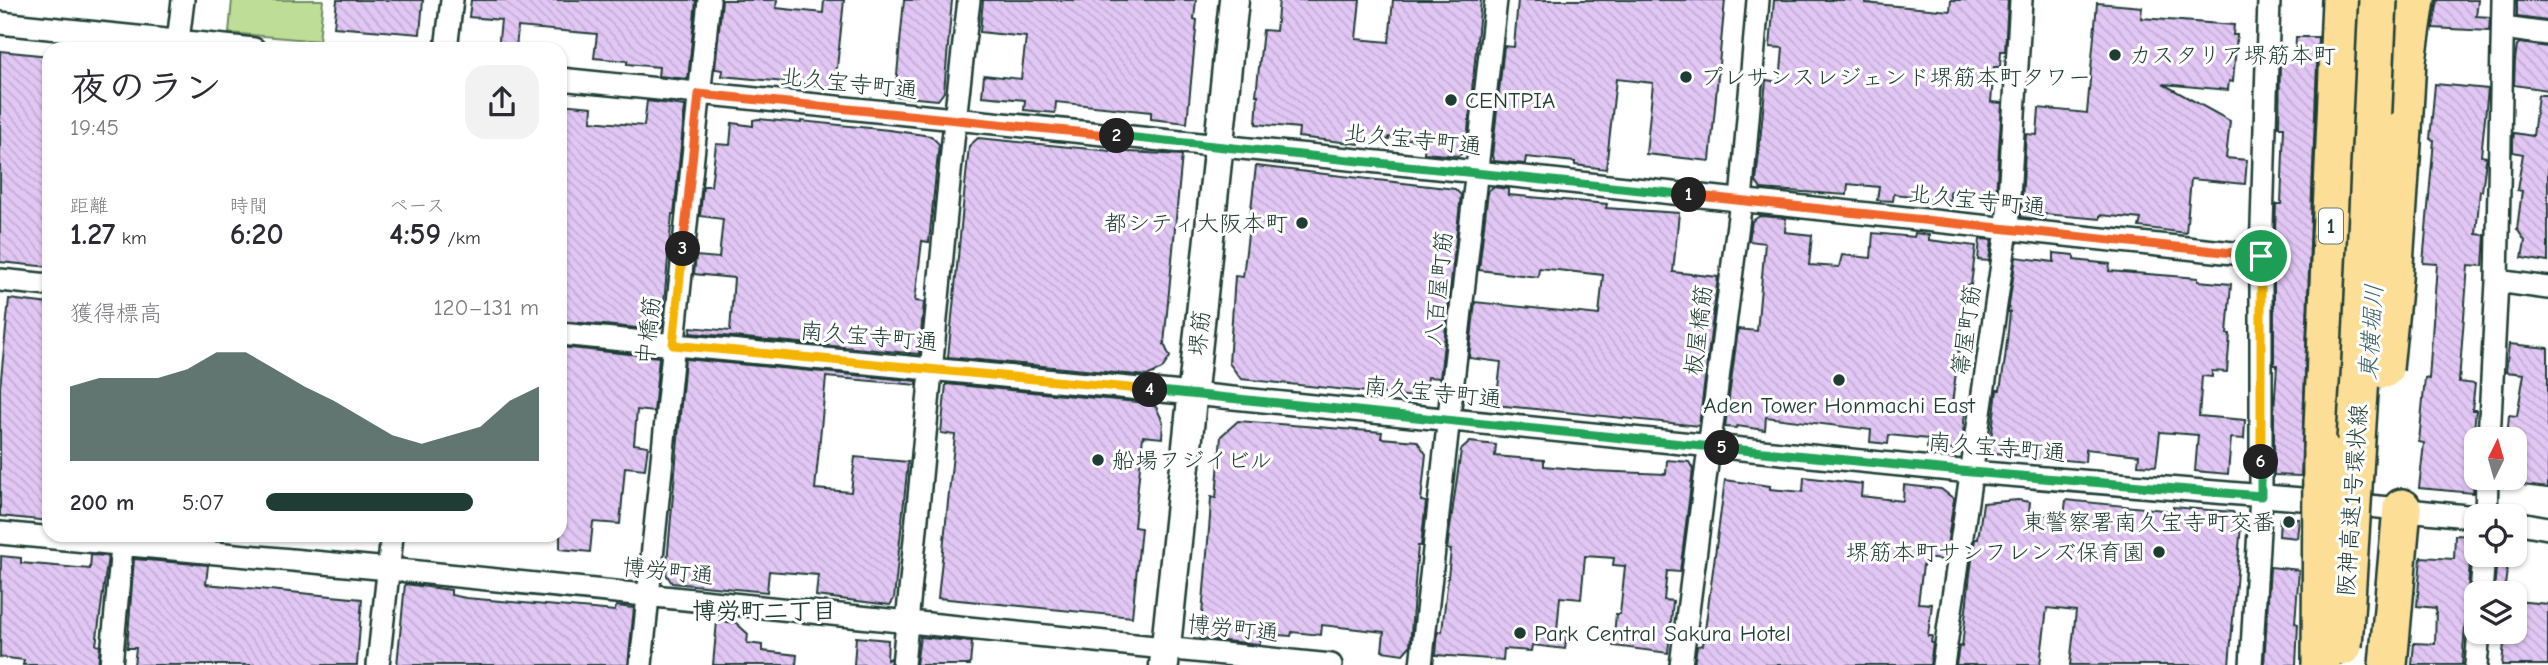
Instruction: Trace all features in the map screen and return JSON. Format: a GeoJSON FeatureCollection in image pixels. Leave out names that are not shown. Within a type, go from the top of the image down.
{"type":"FeatureCollection","features":[{"type":"Feature","properties":{"kind":"highway","name":"1"},"geometry":{"type":"LineString","coordinates":[[2335,659],[2322,451],[2341,0]]}},
{"type":"Feature","properties":{"kind":"highway","name":"阪神高速1号環状線"},"geometry":{"type":"LineString","coordinates":[[2335,659],[2361,361],[2378,0]]}},
{"type":"Feature","properties":{"kind":"highway"},"geometry":{"type":"LineString","coordinates":[[2335,659],[2385,360],[2397,229],[2407,60],[2416,0]]}},
{"type":"Feature","properties":{"kind":"highway"},"geometry":{"type":"LineString","coordinates":[[2388,665],[2413,510]]}},
{"type":"Feature","properties":{"kind":"main road","name":"堺筋"},"geometry":{"type":"LineString","coordinates":[[1165,656],[1234,0]]}},
{"type":"Feature","properties":{"kind":"street"},"geometry":{"type":"LineString","coordinates":[[177,42],[183,0]]}},
{"type":"Feature","properties":{"kind":"street"},"geometry":{"type":"LineString","coordinates":[[447,42],[452,0]]}},
{"type":"Feature","properties":{"kind":"street","name":"中橋筋"},"geometry":{"type":"LineString","coordinates":[[641,665],[709,0]]}},
{"type":"Feature","properties":{"kind":"street"},"geometry":{"type":"LineString","coordinates":[[903,665],[969,0]]}},
{"type":"Feature","properties":{"kind":"street","name":"八百屋町筋"},"geometry":{"type":"LineString","coordinates":[[1421,665],[1496,0]]}},
{"type":"Feature","properties":{"kind":"street","name":"板屋橋筋"},"geometry":{"type":"LineString","coordinates":[[1681,665],[1741,201],[1758,0]]}},
{"type":"Feature","properties":{"kind":"street","name":"箒屋町筋"},"geometry":{"type":"LineString","coordinates":[[1943,665],[2007,230],[2021,0]]}},
{"type":"Feature","properties":{"kind":"street"},"geometry":{"type":"LineString","coordinates":[[2251,665],[2261,496],[2261,256],[2269,0]]}},
{"type":"Feature","properties":{"kind":"street"},"geometry":{"type":"LineString","coordinates":[[2490,427],[2497,281],[2503,0]]}},
{"type":"Feature","properties":{"kind":"street"},"geometry":{"type":"LineString","coordinates":[[0,23],[153,42]]}},
{"type":"Feature","properties":{"kind":"street"},"geometry":{"type":"LineString","coordinates":[[2503,28],[2548,34]]}},
{"type":"Feature","properties":{"kind":"street","name":"北久宝寺町通"},"geometry":{"type":"LineString","coordinates":[[567,80],[1477,172],[2261,256]]}},
{"type":"Feature","properties":{"kind":"street"},"geometry":{"type":"LineString","coordinates":[[0,280],[42,284]]}},
{"type":"Feature","properties":{"kind":"street"},"geometry":{"type":"LineString","coordinates":[[2497,281],[2548,288]]}},
{"type":"Feature","properties":{"kind":"street","name":"南久宝寺町通"},"geometry":{"type":"LineString","coordinates":[[567,335],[931,368],[1971,472],[2301,499],[2464,516]]}},
{"type":"Feature","properties":{"kind":"street"},"geometry":{"type":"LineString","coordinates":[[2527,524],[2548,528]]}},
{"type":"Feature","properties":{"kind":"street","name":"博労町通"},"geometry":{"type":"LineString","coordinates":[[0,533],[42,535]]}},
{"type":"Feature","properties":{"kind":"street"},"geometry":{"type":"LineString","coordinates":[[111,665],[123,542]]}},
{"type":"Feature","properties":{"kind":"street","name":"博労町通"},"geometry":{"type":"LineString","coordinates":[[141,542],[907,622],[1165,656],[1331,665]]}},
{"type":"Feature","properties":{"kind":"street"},"geometry":{"type":"LineString","coordinates":[[378,665],[391,542]]}},
{"type":"Feature","properties":{"kind":"street"},"geometry":{"type":"LineString","coordinates":[[2476,665],[2478,644]]}},
{"type":"Feature","properties":{"kind":"green space"},"geometry":{"type":"Polygon","coordinates":[[[232,0],[323,0],[319,41],[229,33],[232,0]]]}},
{"type":"Feature","properties":{"kind":"building"},"geometry":{"type":"Polygon","coordinates":[[[337,0],[423,0],[420,34],[334,27],[337,0]]]}},
{"type":"Feature","properties":{"kind":"building"},"geometry":{"type":"Polygon","coordinates":[[[471,0],[696,0],[688,79],[658,76],[659,67],[594,58],[597,34],[518,27],[517,42],[499,42],[501,20],[469,17],[471,0]]]}},
{"type":"Feature","properties":{"kind":"building"},"geometry":{"type":"Polygon","coordinates":[[[722,0],[777,0],[776,8],[823,13],[824,0],[844,0],[835,87],[722,76],[723,70],[715,69],[722,0]]]}},
{"type":"Feature","properties":{"kind":"building"},"geometry":{"type":"Polygon","coordinates":[[[904,0],[952,0],[944,92],[938,100],[895,96],[904,0]]]}},
{"type":"Feature","properties":{"kind":"building"},"geometry":{"type":"Polygon","coordinates":[[[983,0],[1196,0],[1194,19],[1197,20],[1187,123],[1151,119],[1151,112],[1056,102],[1055,113],[1024,110],[1025,100],[982,96],[984,75],[1021,79],[1026,37],[980,32],[983,0]]]}},
{"type":"Feature","properties":{"kind":"building"},"geometry":{"type":"Polygon","coordinates":[[[1279,0],[1360,0],[1356,39],[1389,42],[1393,0],[1481,0],[1466,151],[1458,156],[1424,153],[1425,141],[1389,137],[1389,140],[1359,137],[1359,144],[1298,137],[1299,128],[1256,124],[1256,95],[1263,30],[1276,31],[1279,0]]]}},
{"type":"Feature","properties":{"kind":"building"},"geometry":{"type":"Polygon","coordinates":[[[1518,0],[1725,0],[1710,161],[1646,154],[1653,83],[1616,79],[1606,169],[1575,165],[1575,162],[1526,157],[1525,164],[1494,161],[1492,156],[1504,46],[1514,47],[1518,0]]]}},
{"type":"Feature","properties":{"kind":"building"},"geometry":{"type":"Polygon","coordinates":[[[1774,0],[1865,0],[1865,3],[1950,11],[1951,0],[2008,0],[2005,51],[2001,51],[2000,67],[1994,67],[1991,102],[2002,103],[1996,195],[1950,191],[1950,200],[1894,194],[1893,201],[1877,200],[1879,187],[1848,184],[1847,195],[1761,189],[1756,182],[1766,80],[1780,82],[1783,48],[1770,47],[1774,0]]]}},
{"type":"Feature","properties":{"kind":"building"},"geometry":{"type":"Polygon","coordinates":[[[2438,0],[2478,0],[2476,16],[2490,17],[2489,31],[2433,28],[2438,0]]]}},
{"type":"Feature","properties":{"kind":"building"},"geometry":{"type":"Polygon","coordinates":[[[2517,0],[2548,0],[2548,21],[2517,17],[2517,0]]]}},
{"type":"Feature","properties":{"kind":"building"},"geometry":{"type":"Polygon","coordinates":[[[2097,3],[2142,7],[2141,18],[2234,25],[2233,35],[2237,35],[2233,82],[2229,81],[2228,90],[2163,84],[2230,121],[2226,158],[2247,160],[2245,184],[2191,179],[2186,233],[2139,227],[2141,219],[2100,215],[2100,219],[2045,214],[2044,220],[2021,217],[2026,134],[2037,135],[2039,108],[2087,113],[2097,3]]]}},
{"type":"Feature","properties":{"kind":"building"},"geometry":{"type":"Polygon","coordinates":[[[2296,37],[2318,37],[2301,476],[2274,475],[2277,365],[2274,365],[2274,256],[2276,204],[2281,204],[2284,127],[2279,127],[2280,61],[2295,61],[2296,37]]]}},
{"type":"Feature","properties":{"kind":"building"},"geometry":{"type":"Polygon","coordinates":[[[2520,43],[2548,47],[2548,90],[2514,85],[2517,45],[2520,43]]]}},
{"type":"Feature","properties":{"kind":"building"},"geometry":{"type":"Polygon","coordinates":[[[0,51],[42,55],[42,266],[0,262],[0,51]]]}},
{"type":"Feature","properties":{"kind":"building"},"geometry":{"type":"Polygon","coordinates":[[[2435,84],[2488,89],[2481,156],[2487,157],[2480,191],[2476,234],[2485,235],[2483,266],[2468,265],[2459,382],[2475,384],[2472,410],[2476,410],[2474,427],[2464,427],[2464,490],[2473,490],[2473,493],[2419,488],[2424,443],[2419,442],[2425,378],[2429,379],[2437,264],[2423,263],[2434,140],[2430,139],[2435,84]]]}},
{"type":"Feature","properties":{"kind":"building"},"geometry":{"type":"Polygon","coordinates":[[[2538,95],[2548,95],[2548,262],[2522,258],[2525,241],[2517,229],[2522,191],[2517,190],[2523,154],[2513,152],[2514,133],[2533,136],[2538,95]]]}},
{"type":"Feature","properties":{"kind":"building"},"geometry":{"type":"Polygon","coordinates":[[[647,101],[685,106],[662,326],[659,330],[567,322],[567,105],[592,107],[591,121],[644,126],[647,101]]]}},
{"type":"Feature","properties":{"kind":"building"},"geometry":{"type":"Polygon","coordinates":[[[753,120],[889,130],[931,136],[939,144],[929,242],[922,241],[915,301],[924,302],[919,354],[690,333],[691,327],[730,331],[734,278],[694,274],[696,256],[719,258],[723,219],[700,216],[703,186],[711,186],[716,144],[730,145],[732,123],[753,126],[753,120]]]}},
{"type":"Feature","properties":{"kind":"building"},"geometry":{"type":"Polygon","coordinates":[[[978,138],[1182,155],[1164,344],[1170,357],[1162,369],[1147,376],[948,357],[969,146],[978,138]]]}},
{"type":"Feature","properties":{"kind":"building"},"geometry":{"type":"Polygon","coordinates":[[[1256,166],[1455,189],[1461,195],[1440,378],[1428,377],[1425,398],[1241,379],[1229,363],[1235,276],[1243,277],[1256,166]]]}},
{"type":"Feature","properties":{"kind":"building"},"geometry":{"type":"Polygon","coordinates":[[[1493,187],[1508,189],[1508,195],[1607,204],[1606,208],[1679,213],[1673,272],[1718,277],[1699,426],[1496,405],[1501,362],[1469,358],[1475,302],[1599,315],[1603,275],[1539,268],[1538,277],[1479,270],[1488,191],[1493,187]]]}},
{"type":"Feature","properties":{"kind":"building"},"geometry":{"type":"Polygon","coordinates":[[[1760,216],[1786,218],[1785,232],[1812,235],[1809,265],[1839,267],[1842,255],[1871,258],[1873,233],[1914,237],[1915,233],[1929,235],[1929,240],[1976,246],[1971,285],[1967,285],[1952,404],[1959,405],[1958,412],[1965,412],[1962,445],[1954,450],[1927,448],[1928,439],[1889,435],[1888,444],[1870,442],[1871,430],[1766,417],[1765,430],[1725,427],[1738,329],[1757,331],[1765,243],[1749,241],[1752,221],[1760,216]]]}},
{"type":"Feature","properties":{"kind":"building"},"geometry":{"type":"Polygon","coordinates":[[[1980,239],[1992,240],[1989,261],[1978,260],[1980,239]]]}},
{"type":"Feature","properties":{"kind":"building"},"geometry":{"type":"Polygon","coordinates":[[[2054,253],[2074,255],[2074,260],[2110,264],[2109,271],[2198,278],[2198,281],[2231,284],[2227,372],[2212,371],[2212,377],[2202,376],[2199,416],[2245,420],[2244,439],[2231,438],[2228,474],[2195,471],[2198,435],[2160,432],[2156,466],[2138,465],[2139,455],[2086,449],[2085,462],[1995,453],[1990,448],[1997,390],[2000,390],[2005,359],[2016,257],[2054,262],[2054,253]]]}},
{"type":"Feature","properties":{"kind":"building"},"geometry":{"type":"Polygon","coordinates":[[[9,299],[42,303],[42,520],[0,516],[0,388],[9,299]]]}},
{"type":"Feature","properties":{"kind":"building"},"geometry":{"type":"Polygon","coordinates":[[[2509,344],[2548,348],[2548,488],[2527,485],[2527,427],[2508,427],[2509,415],[2517,416],[2524,374],[2506,372],[2509,344]]]}},
{"type":"Feature","properties":{"kind":"building"},"geometry":{"type":"Polygon","coordinates":[[[567,348],[659,357],[654,412],[637,410],[634,444],[648,446],[645,469],[625,467],[620,524],[593,522],[590,552],[560,549],[560,542],[567,542],[567,348]]]}},
{"type":"Feature","properties":{"kind":"building"},"geometry":{"type":"Polygon","coordinates":[[[685,359],[917,381],[917,385],[826,377],[815,489],[851,492],[855,457],[908,462],[894,599],[890,605],[816,596],[818,575],[769,571],[767,592],[672,583],[666,574],[685,359]]]}},
{"type":"Feature","properties":{"kind":"building"},"geometry":{"type":"Polygon","coordinates":[[[946,384],[1148,403],[1156,407],[1163,422],[1162,438],[1143,436],[1134,527],[1141,528],[1132,617],[938,598],[955,435],[941,433],[946,384]]]}},
{"type":"Feature","properties":{"kind":"building"},"geometry":{"type":"Polygon","coordinates":[[[1238,421],[1382,432],[1381,438],[1417,441],[1426,454],[1421,501],[1426,502],[1421,546],[1418,546],[1410,646],[1403,654],[1382,651],[1384,632],[1322,625],[1321,635],[1292,632],[1291,636],[1261,634],[1260,644],[1200,639],[1211,497],[1216,498],[1221,436],[1238,421]]]}},
{"type":"Feature","properties":{"kind":"building"},"geometry":{"type":"Polygon","coordinates":[[[1470,442],[1496,445],[1495,456],[1544,460],[1544,466],[1594,471],[1666,474],[1667,460],[1689,462],[1693,469],[1680,572],[1667,571],[1664,600],[1673,601],[1668,653],[1613,646],[1616,614],[1620,614],[1625,566],[1613,565],[1614,558],[1585,556],[1581,599],[1560,597],[1557,631],[1567,632],[1565,649],[1532,645],[1531,651],[1504,649],[1503,660],[1436,655],[1438,631],[1442,632],[1451,550],[1447,549],[1461,450],[1470,442]]]}},
{"type":"Feature","properties":{"kind":"building"},"geometry":{"type":"Polygon","coordinates":[[[1804,477],[1862,484],[1861,496],[1903,501],[1904,485],[1941,489],[1954,499],[1946,553],[1943,553],[1942,560],[1924,558],[1918,603],[1932,604],[1928,636],[1932,636],[1933,643],[1930,665],[1694,665],[1697,646],[1703,645],[1725,480],[1803,492],[1804,477]]]}},
{"type":"Feature","properties":{"kind":"building"},"geometry":{"type":"Polygon","coordinates":[[[2018,500],[2030,502],[2029,513],[2064,517],[2066,500],[2173,511],[2173,507],[2233,512],[2241,525],[2229,665],[2070,665],[2076,611],[2047,608],[2040,665],[1956,665],[1959,646],[1962,647],[1975,539],[1978,539],[1983,503],[2018,500]]]}},
{"type":"Feature","properties":{"kind":"building"},"geometry":{"type":"Polygon","coordinates":[[[2280,518],[2299,519],[2297,538],[2279,536],[2280,518]]]}},
{"type":"Feature","properties":{"kind":"building"},"geometry":{"type":"Polygon","coordinates":[[[2455,535],[2464,536],[2464,567],[2470,567],[2469,581],[2464,581],[2462,665],[2412,665],[2414,643],[2435,644],[2436,608],[2417,606],[2421,557],[2454,559],[2455,535]]]}},
{"type":"Feature","properties":{"kind":"building"},"geometry":{"type":"Polygon","coordinates":[[[91,555],[108,556],[96,645],[100,646],[98,665],[23,665],[24,660],[0,657],[1,556],[21,558],[21,563],[90,569],[91,555]]]}},
{"type":"Feature","properties":{"kind":"building"},"geometry":{"type":"Polygon","coordinates":[[[134,559],[208,565],[206,584],[362,599],[357,665],[134,665],[136,648],[127,648],[134,559]]]}},
{"type":"Feature","properties":{"kind":"building"},"geometry":{"type":"Polygon","coordinates":[[[2270,567],[2299,570],[2295,623],[2298,624],[2296,665],[2264,665],[2270,567]]]}},
{"type":"Feature","properties":{"kind":"building"},"geometry":{"type":"Polygon","coordinates":[[[2496,567],[2507,567],[2506,581],[2495,581],[2496,567]]]}},
{"type":"Feature","properties":{"kind":"building"},"geometry":{"type":"Polygon","coordinates":[[[405,584],[451,590],[451,595],[466,598],[615,611],[616,606],[634,608],[628,665],[397,665],[405,584]]]}},
{"type":"Feature","properties":{"kind":"building"},"geometry":{"type":"Polygon","coordinates":[[[2527,602],[2548,604],[2548,665],[2502,665],[2504,644],[2527,644],[2527,602]]]}},
{"type":"Feature","properties":{"kind":"building"},"geometry":{"type":"Polygon","coordinates":[[[717,621],[736,623],[748,634],[747,643],[762,645],[762,651],[797,655],[796,665],[713,665],[717,621]]]}},
{"type":"Feature","properties":{"kind":"building"},"geometry":{"type":"Polygon","coordinates":[[[856,637],[888,640],[887,660],[891,658],[890,665],[854,665],[856,637]]]}},
{"type":"Feature","properties":{"kind":"building"},"geometry":{"type":"Polygon","coordinates":[[[920,637],[972,642],[970,665],[916,665],[920,637]]]}},
{"type":"Feature","properties":{"kind":"place","name":"カスタリア堺筋本町"},"geometry":{"type":"Point","coordinates":[2115,55]}},
{"type":"Feature","properties":{"kind":"place","name":"プレサンスレジェンド堺筋本町タワー"},"geometry":{"type":"Point","coordinates":[1686,77]}},
{"type":"Feature","properties":{"kind":"place","name":"CENTPIA"},"geometry":{"type":"Point","coordinates":[1451,100]}},
{"type":"Feature","properties":{"kind":"place","name":"都シティ大阪本町"},"geometry":{"type":"Point","coordinates":[1302,223]}},
{"type":"Feature","properties":{"kind":"place","name":"Aden Tower Honmachi East"},"geometry":{"type":"Point","coordinates":[1839,380]}},
{"type":"Feature","properties":{"kind":"place","name":"船場フジイビル"},"geometry":{"type":"Point","coordinates":[1098,460]}},
{"type":"Feature","properties":{"kind":"place","name":"東警察署南久宝寺町交番"},"geometry":{"type":"Point","coordinates":[2289,522]}},
{"type":"Feature","properties":{"kind":"place","name":"堺筋本町サンフレンズ保育園"},"geometry":{"type":"Point","coordinates":[2159,552]}},
{"type":"Feature","properties":{"kind":"place","name":"Park Central Sakura Hotel"},"geometry":{"type":"Point","coordinates":[1520,633]}},
{"type":"Feature","properties":{"kind":"district","name":"博労町二丁目"},"geometry":{"type":"Point","coordinates":[764,611]}},
{"type":"Feature","properties":{"kind":"route"},"geometry":{"type":"LineString","coordinates":[[699,94],[1477,172],[2261,256],[2261,496],[1971,472],[931,368],[673,345],[699,94]]}},
{"type":"Feature","properties":{"kind":"water label","name":"東横堀川"},"geometry":{"type":"Point","coordinates":[2371,332]}}]}
